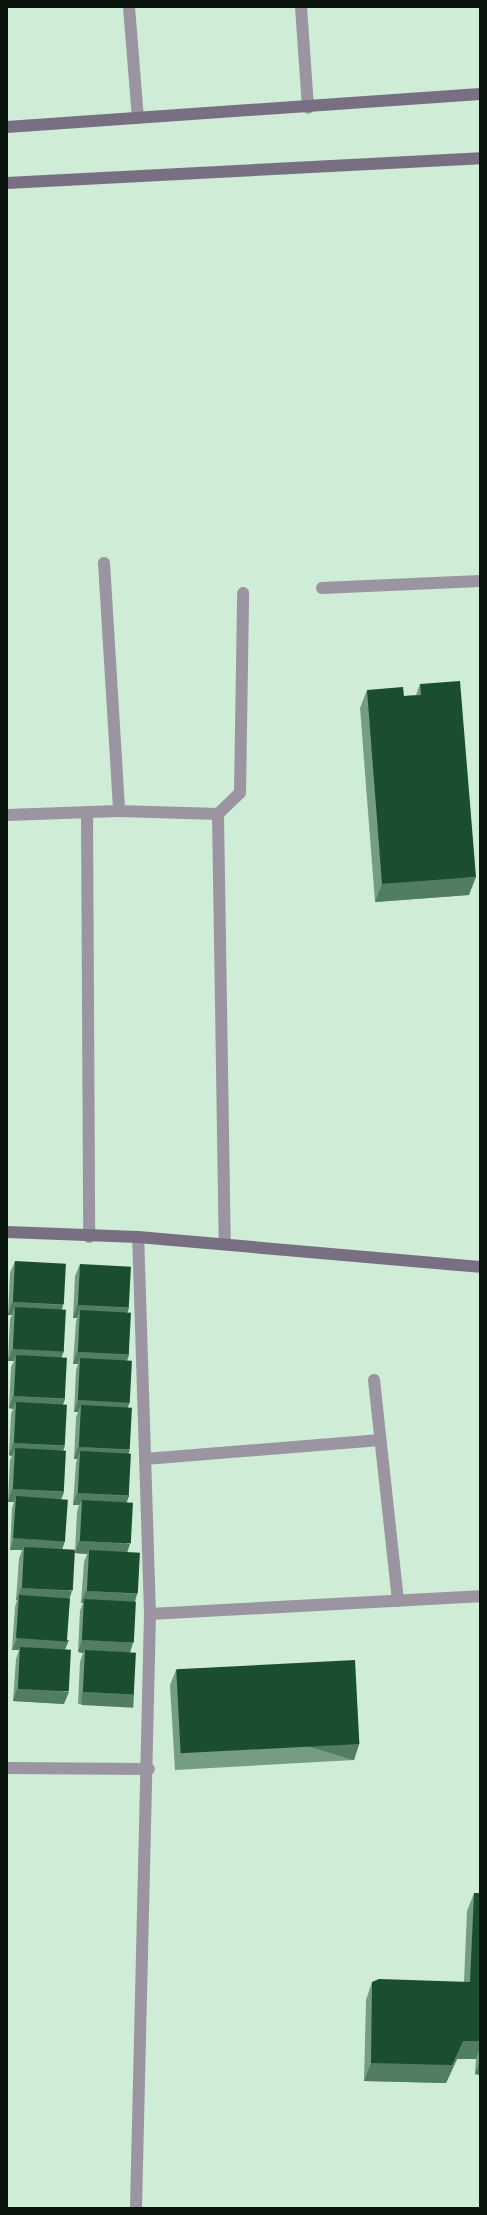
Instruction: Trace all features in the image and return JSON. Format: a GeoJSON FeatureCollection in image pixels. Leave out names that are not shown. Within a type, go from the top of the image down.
{"type":"FeatureCollection","features":[{"type":"Feature","properties":{"kind":"street"},"geometry":{"type":"LineString","coordinates":[[129,7],[138,118]]}},
{"type":"Feature","properties":{"kind":"street"},"geometry":{"type":"LineString","coordinates":[[300,7],[308,108]]}},
{"type":"Feature","properties":{"kind":"street"},"geometry":{"type":"LineString","coordinates":[[7,127],[308,108],[480,94]]}},
{"type":"Feature","properties":{"kind":"street"},"geometry":{"type":"LineString","coordinates":[[7,183],[480,158]]}},
{"type":"Feature","properties":{"kind":"street"},"geometry":{"type":"LineString","coordinates":[[104,563],[119,811]]}},
{"type":"Feature","properties":{"kind":"street"},"geometry":{"type":"LineString","coordinates":[[322,588],[480,581]]}},
{"type":"Feature","properties":{"kind":"street"},"geometry":{"type":"LineString","coordinates":[[7,815],[119,811],[218,814],[240,793],[242,593]]}},
{"type":"Feature","properties":{"kind":"street"},"geometry":{"type":"LineString","coordinates":[[87,812],[89,1237]]}},
{"type":"Feature","properties":{"kind":"street"},"geometry":{"type":"LineString","coordinates":[[218,814],[225,1244]]}},
{"type":"Feature","properties":{"kind":"street"},"geometry":{"type":"LineString","coordinates":[[7,1232],[89,1237],[138,1237],[480,1267]]}},
{"type":"Feature","properties":{"kind":"street"},"geometry":{"type":"LineString","coordinates":[[136,2208],[149,1769],[150,1614],[138,1237]]}},
{"type":"Feature","properties":{"kind":"street"},"geometry":{"type":"LineString","coordinates":[[374,1380],[398,1601]]}},
{"type":"Feature","properties":{"kind":"street"},"geometry":{"type":"LineString","coordinates":[[145,1459],[380,1440]]}},
{"type":"Feature","properties":{"kind":"street"},"geometry":{"type":"LineString","coordinates":[[150,1614],[480,1596]]}},
{"type":"Feature","properties":{"kind":"street"},"geometry":{"type":"LineString","coordinates":[[7,1768],[149,1769]]}},
{"type":"Feature","properties":{"kind":"building"},"geometry":{"type":"Polygon","coordinates":[[[460,681],[476,877],[382,884],[367,690],[403,687],[404,696],[421,695],[420,684],[460,681]]]}},
{"type":"Feature","properties":{"kind":"building"},"geometry":{"type":"Polygon","coordinates":[[[15,1261],[66,1264],[64,1305],[13,1302],[15,1261]]]}},
{"type":"Feature","properties":{"kind":"building"},"geometry":{"type":"Polygon","coordinates":[[[80,1264],[131,1267],[129,1308],[78,1305],[80,1264]]]}},
{"type":"Feature","properties":{"kind":"building"},"geometry":{"type":"Polygon","coordinates":[[[15,1307],[66,1310],[64,1352],[13,1349],[15,1307]]]}},
{"type":"Feature","properties":{"kind":"building"},"geometry":{"type":"Polygon","coordinates":[[[80,1310],[131,1313],[129,1355],[78,1352],[80,1310]]]}},
{"type":"Feature","properties":{"kind":"building"},"geometry":{"type":"Polygon","coordinates":[[[16,1355],[67,1358],[65,1399],[14,1396],[16,1355]]]}},
{"type":"Feature","properties":{"kind":"building"},"geometry":{"type":"Polygon","coordinates":[[[80,1358],[132,1361],[130,1403],[78,1400],[80,1358]]]}},
{"type":"Feature","properties":{"kind":"building"},"geometry":{"type":"Polygon","coordinates":[[[16,1402],[67,1405],[65,1446],[14,1443],[16,1402]]]}},
{"type":"Feature","properties":{"kind":"building"},"geometry":{"type":"Polygon","coordinates":[[[81,1405],[132,1408],[130,1450],[79,1447],[81,1405]]]}},
{"type":"Feature","properties":{"kind":"building"},"geometry":{"type":"Polygon","coordinates":[[[15,1448],[66,1451],[64,1492],[13,1489],[15,1448]]]}},
{"type":"Feature","properties":{"kind":"building"},"geometry":{"type":"Polygon","coordinates":[[[80,1451],[131,1454],[129,1496],[78,1493],[80,1451]]]}},
{"type":"Feature","properties":{"kind":"building"},"geometry":{"type":"Polygon","coordinates":[[[16,1496],[68,1500],[65,1542],[13,1538],[16,1496]]]}},
{"type":"Feature","properties":{"kind":"building"},"geometry":{"type":"Polygon","coordinates":[[[82,1500],[133,1503],[131,1544],[80,1541],[82,1500]]]}},
{"type":"Feature","properties":{"kind":"building"},"geometry":{"type":"Polygon","coordinates":[[[24,1547],[75,1550],[73,1591],[22,1588],[24,1547]]]}},
{"type":"Feature","properties":{"kind":"building"},"geometry":{"type":"Polygon","coordinates":[[[89,1550],[140,1553],[138,1594],[87,1591],[89,1550]]]}},
{"type":"Feature","properties":{"kind":"building"},"geometry":{"type":"Polygon","coordinates":[[[19,1595],[70,1599],[67,1641],[16,1638],[19,1595]]]}},
{"type":"Feature","properties":{"kind":"building"},"geometry":{"type":"Polygon","coordinates":[[[84,1599],[136,1602],[134,1643],[82,1640],[84,1599]]]}},
{"type":"Feature","properties":{"kind":"building"},"geometry":{"type":"Polygon","coordinates":[[[20,1647],[71,1650],[69,1692],[18,1689],[20,1647]]]}},
{"type":"Feature","properties":{"kind":"building"},"geometry":{"type":"Polygon","coordinates":[[[85,1650],[136,1653],[134,1695],[83,1692],[85,1650]]]}},
{"type":"Feature","properties":{"kind":"building"},"geometry":{"type":"Polygon","coordinates":[[[355,1660],[359,1744],[181,1753],[176,1669],[355,1660]]]}},
{"type":"Feature","properties":{"kind":"building"},"geometry":{"type":"Polygon","coordinates":[[[474,1893],[480,1893],[480,2041],[463,2041],[452,2065],[371,2063],[372,1982],[379,1979],[470,1982],[474,1893]]]}}]}
